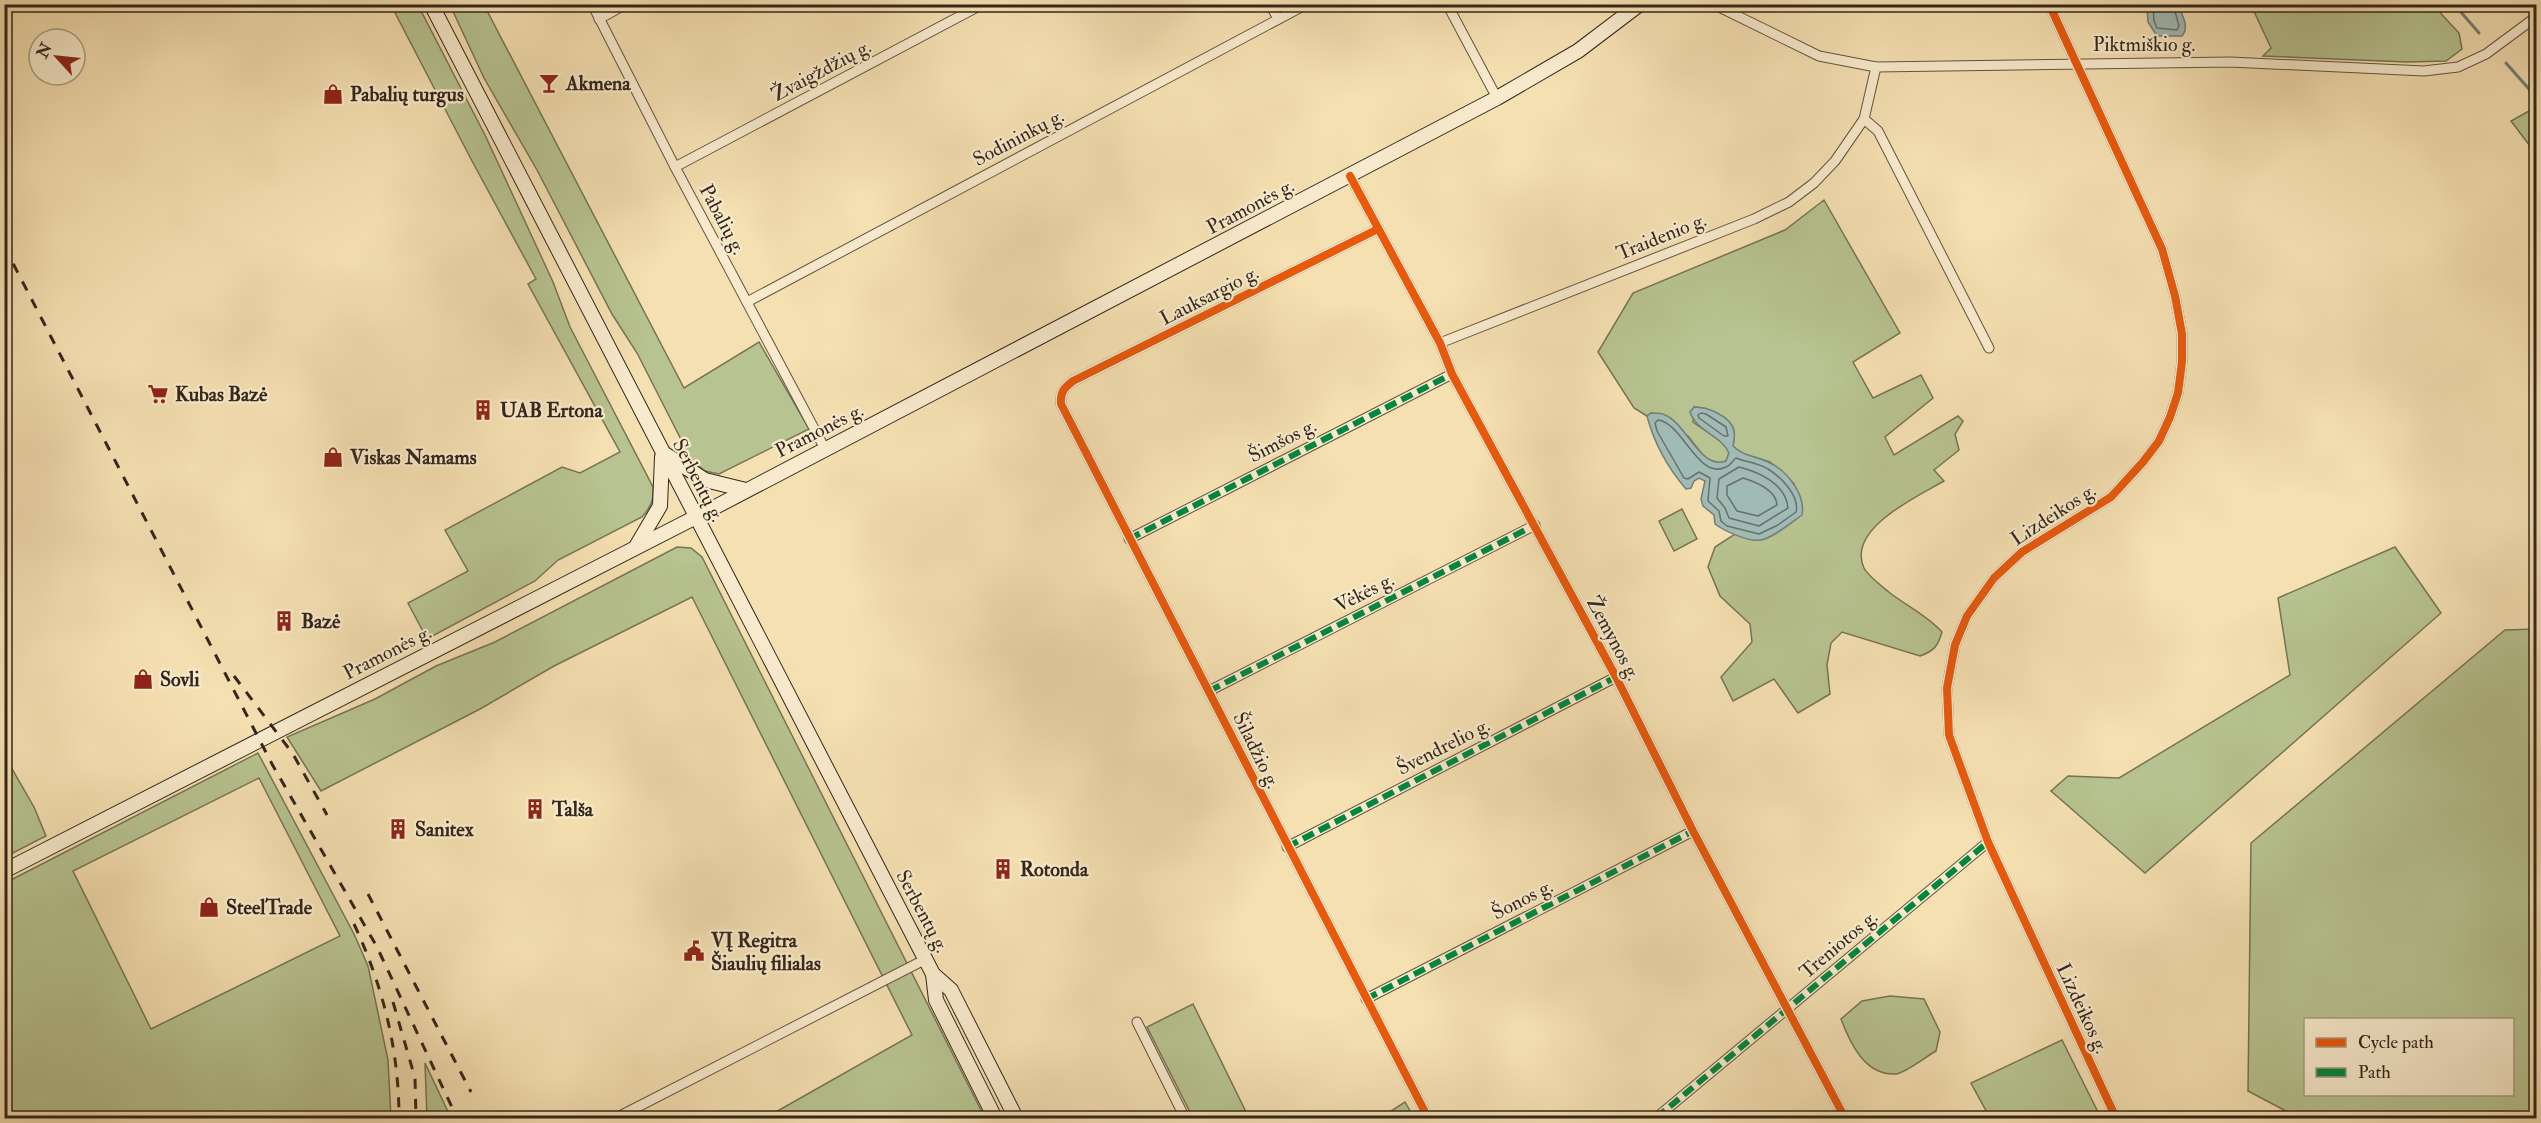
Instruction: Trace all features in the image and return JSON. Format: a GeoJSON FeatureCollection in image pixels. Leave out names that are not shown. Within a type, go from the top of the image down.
{"type":"FeatureCollection","features":[{"type":"Feature","properties":{"kind":"main road","name":"Serbentų g."},"geometry":{"type":"LineString","coordinates":[[431,4],[926,959],[933,974],[936,1000],[995,1119]]}},
{"type":"Feature","properties":{"kind":"main road","name":"Pramonės g."},"geometry":{"type":"LineString","coordinates":[[4,871],[696,517],[1350,176],[1497,98],[1578,51],[1640,4]]}},
{"type":"Feature","properties":{"kind":"main road"},"geometry":{"type":"LineString","coordinates":[[662,452],[705,480],[746,490]]}},
{"type":"Feature","properties":{"kind":"main road"},"geometry":{"type":"LineString","coordinates":[[636,547],[660,506],[663,486],[662,452]]}},
{"type":"Feature","properties":{"kind":"main road","name":"Serbentų g."},"geometry":{"type":"LineString","coordinates":[[933,974],[951,990],[1016,1119]]}},
{"type":"Feature","properties":{"kind":"street","name":"Pabalių g."},"geometry":{"type":"LineString","coordinates":[[592,4],[675,167],[825,449]]}},
{"type":"Feature","properties":{"kind":"street"},"geometry":{"type":"LineString","coordinates":[[599,19],[626,4]]}},
{"type":"Feature","properties":{"kind":"street","name":"Žvaigždžių g."},"geometry":{"type":"LineString","coordinates":[[675,167],[983,4]]}},
{"type":"Feature","properties":{"kind":"street"},"geometry":{"type":"LineString","coordinates":[[1270,4],[1278,20]]}},
{"type":"Feature","properties":{"kind":"street","name":"Sodininkų g."},"geometry":{"type":"LineString","coordinates":[[747,302],[1307,4]]}},
{"type":"Feature","properties":{"kind":"street"},"geometry":{"type":"LineString","coordinates":[[1447,4],[1497,98]]}},
{"type":"Feature","properties":{"kind":"street","name":"Piktmiškio g."},"geometry":{"type":"LineString","coordinates":[[1713,4],[1819,56],[1876,67],[2230,62],[2424,71],[2458,67],[2486,54],[2536,17]]}},
{"type":"Feature","properties":{"kind":"street","name":"Lizdeikos g."},"geometry":{"type":"LineString","coordinates":[[2049,4],[2162,249],[2175,296],[2182,334],[2182,363],[2178,393],[2159,441],[2111,497],[2022,552],[1994,578],[1967,616],[1955,645],[1947,688],[1949,735],[1988,842],[2116,1119]]}},
{"type":"Feature","properties":{"kind":"street","name":"Traidenio g."},"geometry":{"type":"LineString","coordinates":[[1440,343],[1754,219],[1789,202],[1814,183],[1835,161],[1864,119],[1876,67]]}},
{"type":"Feature","properties":{"kind":"street"},"geometry":{"type":"LineString","coordinates":[[1864,119],[1878,131],[1989,348]]}},
{"type":"Feature","properties":{"kind":"street","name":"Žemynos g."},"geometry":{"type":"LineString","coordinates":[[1350,176],[1440,343],[1452,374],[1616,677],[1693,831],[1845,1119]]}},
{"type":"Feature","properties":{"kind":"street","name":"Lauksargio g."},"geometry":{"type":"LineString","coordinates":[[1060,395],[1072,381],[1378,229]]}},
{"type":"Feature","properties":{"kind":"street","name":"Šimšos g."},"geometry":{"type":"LineString","coordinates":[[1129,539],[1452,374]]}},
{"type":"Feature","properties":{"kind":"street","name":"Šiladžio g."},"geometry":{"type":"LineString","coordinates":[[1060,395],[1061,404],[1129,539],[1428,1119]]}},
{"type":"Feature","properties":{"kind":"street","name":"Vėkės g."},"geometry":{"type":"LineString","coordinates":[[1209,691],[1535,525]]}},
{"type":"Feature","properties":{"kind":"street","name":"Švendrelio g."},"geometry":{"type":"LineString","coordinates":[[1287,847],[1616,677]]}},
{"type":"Feature","properties":{"kind":"street","name":"Šonos g."},"geometry":{"type":"LineString","coordinates":[[1366,999],[1693,831]]}},
{"type":"Feature","properties":{"kind":"street","name":"Treniotos g."},"geometry":{"type":"LineString","coordinates":[[1656,1119],[1988,842]]}},
{"type":"Feature","properties":{"kind":"street"},"geometry":{"type":"LineString","coordinates":[[616,1119],[926,959]]}},
{"type":"Feature","properties":{"kind":"street"},"geometry":{"type":"LineString","coordinates":[[1137,1022],[1185,1119]]}},
{"type":"Feature","properties":{"kind":"green space"},"geometry":{"type":"Polygon","coordinates":[[[391,5],[418,5],[485,135],[553,282],[570,327],[653,487],[651,503],[642,517],[558,560],[535,581],[427,639],[408,603],[468,571],[445,530],[562,467],[580,473],[620,452],[528,284],[536,279],[391,5]]]}},
{"type":"Feature","properties":{"kind":"green space"},"geometry":{"type":"Polygon","coordinates":[[[450,5],[484,5],[684,388],[759,342],[809,429],[719,474],[705,471],[692,461],[637,353],[612,314],[537,170],[484,78],[450,5]]]}},
{"type":"Feature","properties":{"kind":"green space"},"geometry":{"type":"Polygon","coordinates":[[[2251,5],[2433,5],[2459,33],[2462,49],[2446,61],[2407,62],[2263,56],[2271,48],[2251,5]]]}},
{"type":"Feature","properties":{"kind":"green space"},"geometry":{"type":"Polygon","coordinates":[[[2536,107],[2536,154],[2511,121],[2536,107]]]}},
{"type":"Feature","properties":{"kind":"green space"},"geometry":{"type":"Polygon","coordinates":[[[1824,200],[1900,333],[1853,362],[1873,398],[1921,375],[1933,398],[1885,437],[1894,455],[1958,416],[1963,421],[1955,434],[1959,450],[1934,470],[1944,481],[1903,505],[1875,527],[1865,540],[1861,554],[1864,568],[1872,578],[1942,632],[1937,644],[1932,650],[1920,656],[1842,632],[1831,643],[1827,665],[1830,694],[1798,713],[1774,679],[1733,701],[1721,677],[1752,642],[1750,624],[1720,596],[1708,567],[1715,547],[1735,534],[1760,540],[1794,484],[1770,462],[1741,453],[1733,446],[1734,431],[1723,417],[1712,411],[1694,407],[1693,422],[1725,444],[1729,453],[1726,461],[1720,463],[1706,459],[1688,436],[1651,413],[1647,416],[1634,408],[1598,352],[1633,293],[1785,230],[1824,200]]]}},
{"type":"Feature","properties":{"kind":"green space"},"geometry":{"type":"Polygon","coordinates":[[[1682,509],[1697,539],[1674,551],[1659,521],[1682,509]]]}},
{"type":"Feature","properties":{"kind":"green space"},"geometry":{"type":"Polygon","coordinates":[[[677,547],[691,548],[702,557],[985,1118],[765,1118],[912,1035],[692,597],[554,666],[480,709],[321,791],[287,737],[375,699],[436,666],[495,642],[677,547]]]}},
{"type":"Feature","properties":{"kind":"green space"},"geometry":{"type":"Polygon","coordinates":[[[2395,547],[2441,613],[2145,873],[2051,791],[2068,776],[2119,778],[2290,675],[2278,598],[2395,547]]]}},
{"type":"Feature","properties":{"kind":"green space"},"geometry":{"type":"Polygon","coordinates":[[[2536,629],[2536,1118],[2299,1118],[2248,1091],[2251,843],[2505,630],[2536,629]]]}},
{"type":"Feature","properties":{"kind":"green space"},"geometry":{"type":"Polygon","coordinates":[[[258,753],[354,934],[368,966],[388,1060],[391,1118],[5,1118],[5,883],[258,753]],[[259,778],[73,871],[151,1029],[340,936],[259,778]]]}},
{"type":"Feature","properties":{"kind":"green space"},"geometry":{"type":"Polygon","coordinates":[[[4,755],[34,807],[46,836],[5,857],[4,755]]]}},
{"type":"Feature","properties":{"kind":"green space"},"geometry":{"type":"Polygon","coordinates":[[[1890,996],[1924,999],[1940,1032],[1936,1051],[1896,1074],[1876,1070],[1867,1064],[1854,1047],[1841,1019],[1862,1001],[1890,996]]]}},
{"type":"Feature","properties":{"kind":"green space"},"geometry":{"type":"Polygon","coordinates":[[[1193,1004],[1249,1118],[1193,1118],[1147,1027],[1193,1004]]]}},
{"type":"Feature","properties":{"kind":"green space"},"geometry":{"type":"Polygon","coordinates":[[[2062,1040],[2101,1118],[1990,1118],[1971,1083],[2062,1040]]]}},
{"type":"Feature","properties":{"kind":"green space"},"geometry":{"type":"Polygon","coordinates":[[[425,1063],[451,1118],[427,1118],[425,1063]]]}},
{"type":"Feature","properties":{"kind":"green space"},"geometry":{"type":"Polygon","coordinates":[[[1405,1102],[1414,1118],[1380,1118],[1405,1102]]]}},
{"type":"Feature","properties":{"kind":"water"},"geometry":{"type":"Polygon","coordinates":[[[2147,5],[2178,5],[2185,25],[2182,36],[2157,36],[2148,22],[2147,5]]]}},
{"type":"Feature","properties":{"kind":"water"},"geometry":{"type":"Polygon","coordinates":[[[1694,407],[1712,411],[1723,417],[1734,431],[1733,446],[1745,454],[1775,466],[1788,477],[1801,499],[1802,515],[1776,533],[1760,540],[1737,535],[1715,524],[1714,515],[1703,506],[1701,499],[1705,481],[1699,478],[1694,481],[1691,488],[1686,489],[1662,455],[1647,416],[1651,413],[1665,415],[1680,427],[1701,453],[1717,462],[1726,461],[1729,453],[1725,447],[1693,419],[1690,412],[1694,407]]]}},
{"type":"Feature","properties":{"kind":"waterway"},"geometry":{"type":"LineString","coordinates":[[2454,4],[2479,33]]}},
{"type":"Feature","properties":{"kind":"waterway"},"geometry":{"type":"LineString","coordinates":[[2506,63],[2536,97]]}},
{"type":"Feature","properties":{"kind":"railway"},"geometry":{"type":"LineString","coordinates":[[4,246],[272,764],[377,947],[457,1118]]}},
{"type":"Feature","properties":{"kind":"railway"},"geometry":{"type":"LineString","coordinates":[[234,676],[293,754],[327,815]]}},
{"type":"Feature","properties":{"kind":"railway"},"geometry":{"type":"LineString","coordinates":[[368,894],[471,1092]]}},
{"type":"Feature","properties":{"kind":"railway"},"geometry":{"type":"LineString","coordinates":[[354,924],[373,971],[387,1019],[396,1068],[399,1118]]}},
{"type":"Feature","properties":{"kind":"railway"},"geometry":{"type":"LineString","coordinates":[[393,1002],[415,1078],[416,1118]]}},
{"type":"Feature","properties":{"kind":"marked path"},"geometry":{"type":"LineString","coordinates":[[1129,539],[1452,374]]}},
{"type":"Feature","properties":{"kind":"marked path"},"geometry":{"type":"LineString","coordinates":[[1209,691],[1535,525]]}},
{"type":"Feature","properties":{"kind":"marked path"},"geometry":{"type":"LineString","coordinates":[[1287,847],[1616,677]]}},
{"type":"Feature","properties":{"kind":"marked path"},"geometry":{"type":"LineString","coordinates":[[1366,999],[1693,831]]}},
{"type":"Feature","properties":{"kind":"marked path"},"geometry":{"type":"LineString","coordinates":[[1656,1118],[1988,842]]}},
{"type":"Feature","properties":{"kind":"cycle path"},"geometry":{"type":"LineString","coordinates":[[2049,4],[2162,249],[2175,296],[2182,334],[2182,362],[2178,393],[2159,441],[2111,497],[2022,552],[1994,578],[1967,616],[1955,645],[1947,688],[1949,735],[1988,842],[2116,1118]]}},
{"type":"Feature","properties":{"kind":"cycle path"},"geometry":{"type":"LineString","coordinates":[[1350,176],[1440,343],[1452,374],[1616,677],[1693,831],[1845,1118]]}},
{"type":"Feature","properties":{"kind":"cycle path"},"geometry":{"type":"LineString","coordinates":[[1378,229],[1073,381],[1063,391],[1061,404],[1428,1118]]}},
{"type":"Feature","properties":{"kind":"place","name":"Akmena"},"geometry":{"type":"Point","coordinates":[549,83]}},
{"type":"Feature","properties":{"kind":"place","name":"Pabalių turgus"},"geometry":{"type":"Point","coordinates":[333,94]}},
{"type":"Feature","properties":{"kind":"place","name":"Kubas Bazė"},"geometry":{"type":"Point","coordinates":[158,394]}},
{"type":"Feature","properties":{"kind":"place","name":"UAB Ertona"},"geometry":{"type":"Point","coordinates":[483,410]}},
{"type":"Feature","properties":{"kind":"place","name":"Viskas Namams"},"geometry":{"type":"Point","coordinates":[333,457]}},
{"type":"Feature","properties":{"kind":"place","name":"Bazė"},"geometry":{"type":"Point","coordinates":[284,621]}},
{"type":"Feature","properties":{"kind":"place","name":"Sovli"},"geometry":{"type":"Point","coordinates":[143,679]}},
{"type":"Feature","properties":{"kind":"place","name":"Talša"},"geometry":{"type":"Point","coordinates":[535,809]}},
{"type":"Feature","properties":{"kind":"place","name":"Sanitex"},"geometry":{"type":"Point","coordinates":[398,829]}},
{"type":"Feature","properties":{"kind":"place","name":"Rotonda"},"geometry":{"type":"Point","coordinates":[1003,869]}},
{"type":"Feature","properties":{"kind":"place","name":"SteelTrade"},"geometry":{"type":"Point","coordinates":[209,907]}},
{"type":"Feature","properties":{"kind":"place","name":"VĮ Regitra Šiaulių filialas"},"geometry":{"type":"Point","coordinates":[694,951]}}]}
